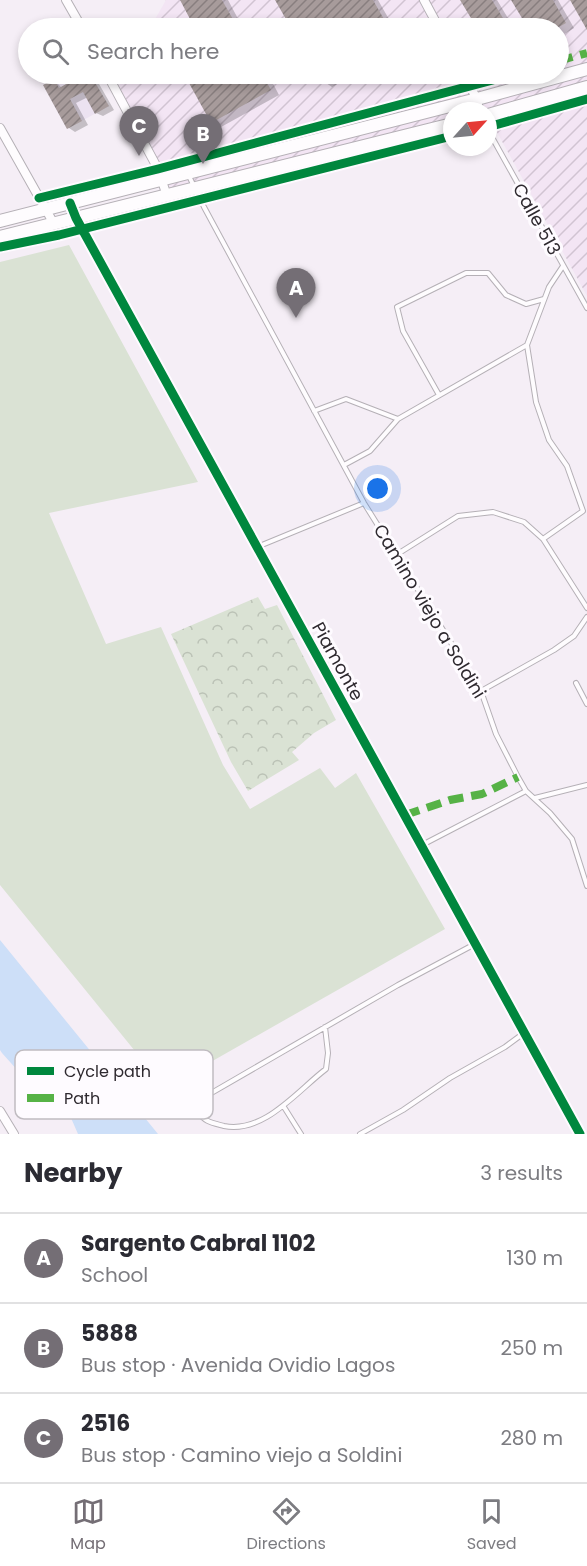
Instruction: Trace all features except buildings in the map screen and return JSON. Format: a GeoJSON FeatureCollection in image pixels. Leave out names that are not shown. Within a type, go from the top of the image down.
{"type":"FeatureCollection","features":[{"type":"Feature","properties":{"kind":"main road"},"geometry":{"type":"LineString","coordinates":[[569,75],[587,69]]}},
{"type":"Feature","properties":{"kind":"main road"},"geometry":{"type":"LineString","coordinates":[[487,102],[542,84]]}},
{"type":"Feature","properties":{"kind":"main road"},"geometry":{"type":"LineString","coordinates":[[497,112],[587,87]]}},
{"type":"Feature","properties":{"kind":"main road"},"geometry":{"type":"LineString","coordinates":[[0,221],[188,173],[443,113]]}},
{"type":"Feature","properties":{"kind":"main road"},"geometry":{"type":"LineString","coordinates":[[0,237],[443,126]]}},
{"type":"Feature","properties":{"kind":"street"},"geometry":{"type":"LineString","coordinates":[[66,0],[76,18]]}},
{"type":"Feature","properties":{"kind":"street"},"geometry":{"type":"LineString","coordinates":[[424,0],[434,18]]}},
{"type":"Feature","properties":{"kind":"street"},"geometry":{"type":"LineString","coordinates":[[112,84],[158,169],[167,196]]}},
{"type":"Feature","properties":{"kind":"street"},"geometry":{"type":"LineString","coordinates":[[468,84],[477,102]]}},
{"type":"Feature","properties":{"kind":"street"},"geometry":{"type":"LineString","coordinates":[[0,128],[54,224]]}},
{"type":"Feature","properties":{"kind":"street","name":"Piamonte"},"geometry":{"type":"LineString","coordinates":[[70,203],[76,218],[256,547],[580,1134]]}},
{"type":"Feature","properties":{"kind":"street"},"geometry":{"type":"LineString","coordinates":[[0,1112],[14,1134]]}},
{"type":"Feature","properties":{"kind":"lane","name":"Calle 513"},"geometry":{"type":"LineString","coordinates":[[497,146],[587,308]]}},
{"type":"Feature","properties":{"kind":"lane","name":"Camino viejo a Soldini"},"geometry":{"type":"LineString","coordinates":[[188,173],[195,190],[364,503],[481,691],[496,734],[526,791],[550,813],[572,839],[587,886]]}},
{"type":"Feature","properties":{"kind":"lane"},"geometry":{"type":"LineString","coordinates":[[543,540],[583,511],[567,466],[549,440],[536,402],[527,345],[549,287],[563,266]]}},
{"type":"Feature","properties":{"kind":"lane"},"geometry":{"type":"LineString","coordinates":[[439,395],[403,331],[397,307],[466,273],[488,273],[506,295],[526,304],[545,298]]}},
{"type":"Feature","properties":{"kind":"lane"},"geometry":{"type":"LineString","coordinates":[[344,465],[369,451],[398,419],[527,345]]}},
{"type":"Feature","properties":{"kind":"lane"},"geometry":{"type":"LineString","coordinates":[[314,411],[346,399],[398,419]]}},
{"type":"Feature","properties":{"kind":"lane"},"geometry":{"type":"LineString","coordinates":[[256,547],[364,503]]}},
{"type":"Feature","properties":{"kind":"lane"},"geometry":{"type":"LineString","coordinates":[[396,555],[458,516],[493,512],[524,522],[543,540],[587,608]]}},
{"type":"Feature","properties":{"kind":"lane"},"geometry":{"type":"LineString","coordinates":[[481,691],[554,650],[574,636],[587,617]]}},
{"type":"Feature","properties":{"kind":"lane"},"geometry":{"type":"LineString","coordinates":[[576,683],[587,704]]}},
{"type":"Feature","properties":{"kind":"lane"},"geometry":{"type":"LineString","coordinates":[[534,798],[587,785]]}},
{"type":"Feature","properties":{"kind":"lane"},"geometry":{"type":"LineString","coordinates":[[422,846],[526,791]]}},
{"type":"Feature","properties":{"kind":"lane"},"geometry":{"type":"LineString","coordinates":[[213,1092],[476,943]]}},
{"type":"Feature","properties":{"kind":"lane"},"geometry":{"type":"LineString","coordinates":[[203,1119],[206,1122],[234,1128],[256,1123],[284,1106],[302,1087],[326,1069],[328,1053],[325,1028]]}},
{"type":"Feature","properties":{"kind":"lane"},"geometry":{"type":"LineString","coordinates":[[360,1134],[505,1047],[524,1032]]}},
{"type":"Feature","properties":{"kind":"lane"},"geometry":{"type":"LineString","coordinates":[[284,1106],[301,1134]]}},
{"type":"Feature","properties":{"kind":"shaded area"},"geometry":{"type":"Polygon","coordinates":[[[166,0],[587,0],[587,296],[497,132],[497,102],[443,102],[443,126],[167,196],[116,91],[120,84],[569,84],[569,18],[156,18],[166,0]]]}},
{"type":"Feature","properties":{"kind":"shaded area"},"geometry":{"type":"Polygon","coordinates":[[[96,84],[109,106],[67,129],[43,85],[96,84]]]}},
{"type":"Feature","properties":{"kind":"green space"},"geometry":{"type":"Polygon","coordinates":[[[69,245],[198,482],[49,513],[106,644],[161,627],[223,765],[250,809],[320,768],[335,788],[356,773],[445,929],[213,1061],[213,1050],[134,1050],[0,885],[0,262],[69,245]]]}},
{"type":"Feature","properties":{"kind":"green space"},"geometry":{"type":"Polygon","coordinates":[[[258,597],[265,609],[277,605],[336,720],[314,733],[292,752],[299,760],[248,791],[231,762],[171,634],[258,597]]]}},
{"type":"Feature","properties":{"kind":"water"},"geometry":{"type":"Polygon","coordinates":[[[0,940],[90,1050],[15,1050],[15,1068],[0,1050],[0,940]]]}},
{"type":"Feature","properties":{"kind":"water"},"geometry":{"type":"Polygon","coordinates":[[[71,1119],[146,1119],[158,1134],[78,1134],[71,1119]]]}},
{"type":"Feature","properties":{"kind":"marked path"},"geometry":{"type":"LineString","coordinates":[[569,58],[587,53]]}},
{"type":"Feature","properties":{"kind":"marked path"},"geometry":{"type":"LineString","coordinates":[[405,815],[450,800],[482,794],[518,777]]}},
{"type":"Feature","properties":{"kind":"cycle path"},"geometry":{"type":"LineString","coordinates":[[39,198],[158,169],[477,84]]}},
{"type":"Feature","properties":{"kind":"cycle path"},"geometry":{"type":"LineString","coordinates":[[497,124],[587,99]]}},
{"type":"Feature","properties":{"kind":"cycle path"},"geometry":{"type":"LineString","coordinates":[[0,247],[59,235],[443,138]]}},
{"type":"Feature","properties":{"kind":"cycle path"},"geometry":{"type":"LineString","coordinates":[[70,203],[76,218],[580,1134]]}},
{"type":"Feature","properties":{"kind":"place","name":"2516"},"geometry":{"type":"Point","coordinates":[139,156]}},
{"type":"Feature","properties":{"kind":"place","name":"5888"},"geometry":{"type":"Point","coordinates":[203,164]}},
{"type":"Feature","properties":{"kind":"place","name":"Sargento Cabral 1102"},"geometry":{"type":"Point","coordinates":[296,318]}}]}
